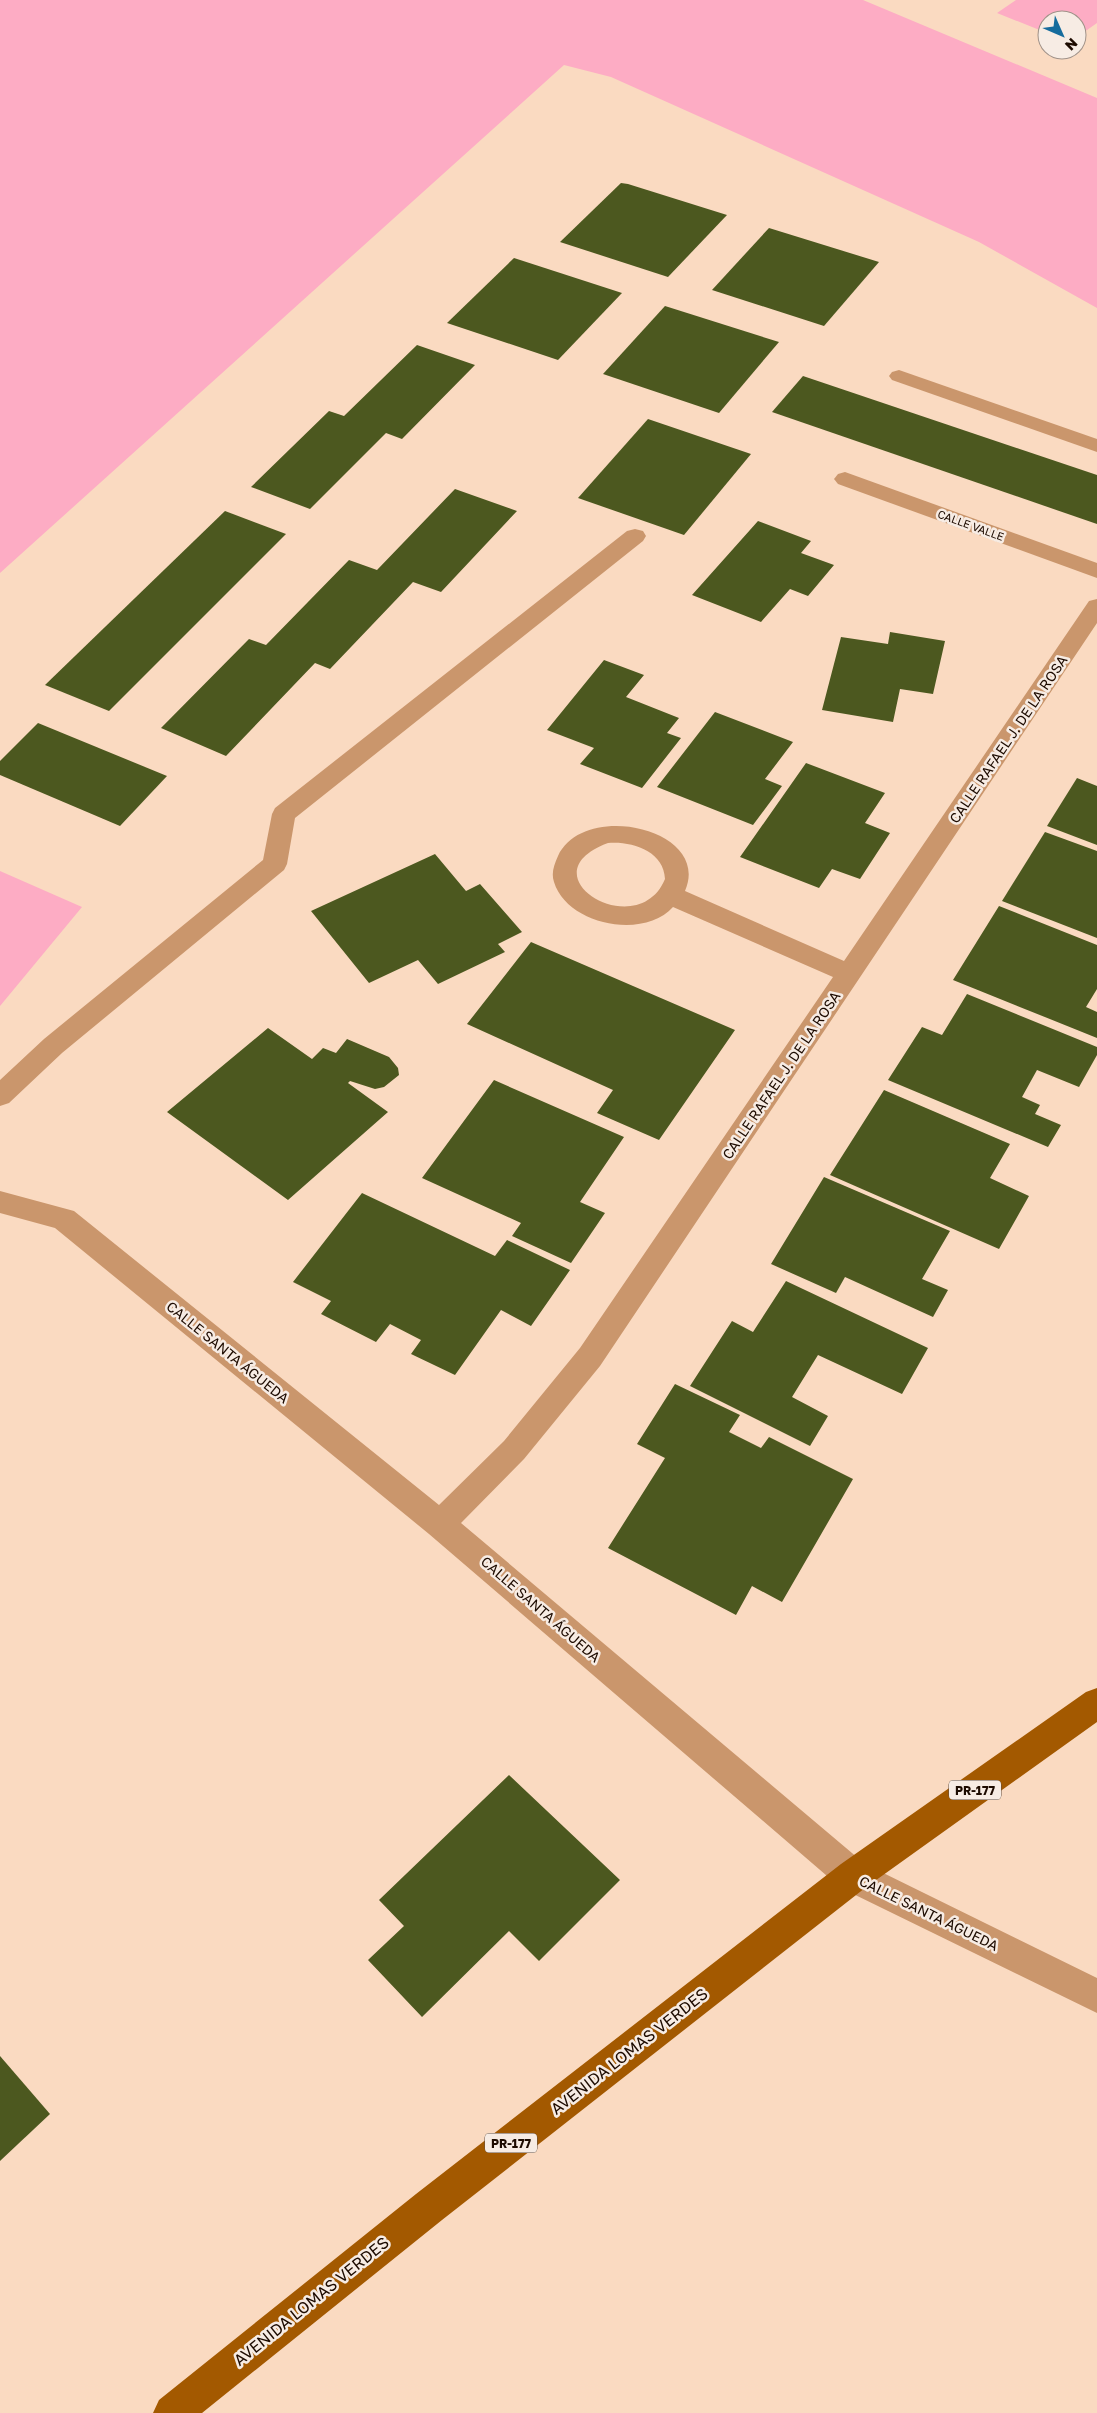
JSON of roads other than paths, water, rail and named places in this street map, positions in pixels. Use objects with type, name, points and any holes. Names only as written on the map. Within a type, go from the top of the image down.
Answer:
[{"type":"main road","name":"AVENIDA LOMAS VERDES","points":[[172,2413],[429,2207],[853,1876],[1097,1703]]},
{"type":"street","points":[[899,376],[1097,446]]},
{"type":"street","name":"CALLE VALLE","points":[[845,479],[1097,571]]},
{"type":"street","points":[[0,1096],[53,1046],[275,864],[284,814],[634,536]]},
{"type":"street","name":"CALLE RAFAEL J. DE LA ROSA","points":[[440,1524],[514,1450],[590,1357],[1097,606]]},
{"type":"street","points":[[670,895],[850,974]]},
{"type":"street","name":"CALLE SANTA ÁGUEDA","points":[[0,1202],[64,1219],[440,1524],[853,1876],[1097,1996]]}]
